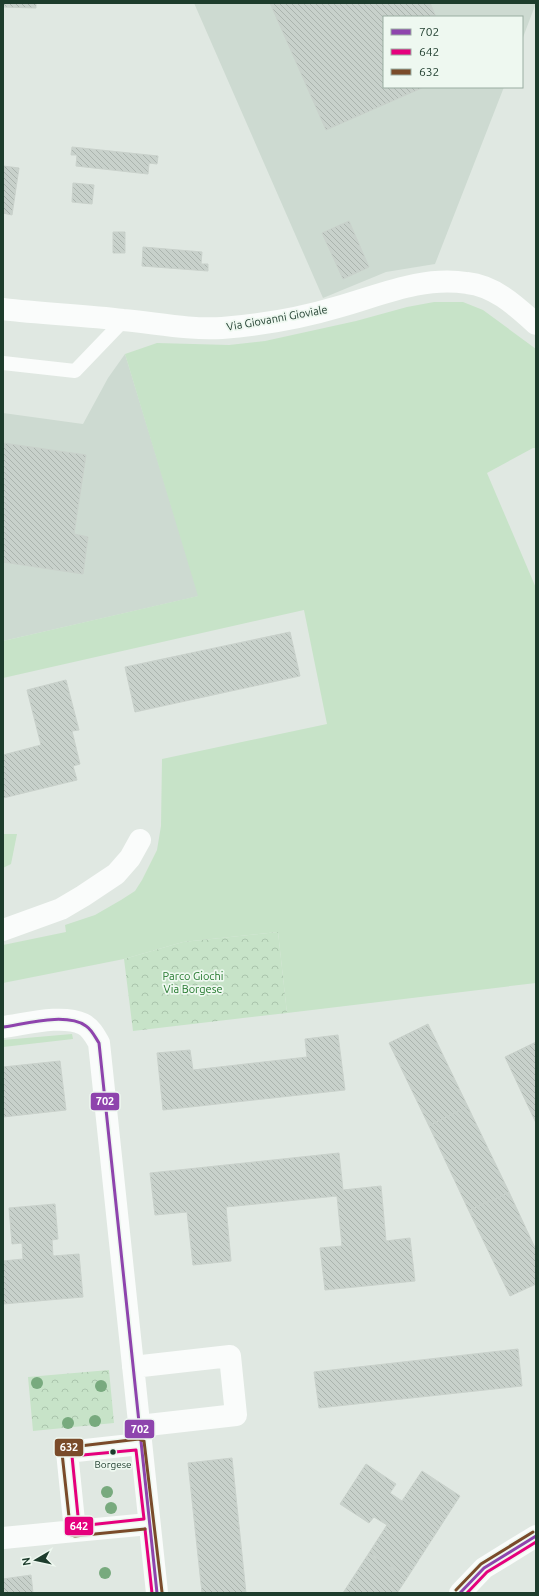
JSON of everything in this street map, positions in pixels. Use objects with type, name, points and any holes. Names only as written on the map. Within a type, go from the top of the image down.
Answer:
[{"type":"street","name":"Via Giovanni Gioviale","points":[[3,309],[124,320],[160,326],[220,328],[251,325],[305,315],[411,285],[437,281],[468,283],[491,290],[511,302],[536,324]]},
{"type":"street","points":[[3,930],[61,909],[83,896],[116,874],[130,858],[140,840]]},
{"type":"street","points":[[3,1027],[55,1020],[68,1020],[84,1024],[90,1029],[99,1043],[139,1435],[157,1593]]},
{"type":"street","points":[[75,1531],[67,1452],[139,1435],[236,1415],[230,1356],[133,1367]]},
{"type":"street","points":[[3,1538],[149,1524]]},
{"type":"street","points":[[460,1593],[484,1568],[536,1536]]},
{"type":"lane","points":[[3,363],[75,371],[124,320]]},
{"type":"shaded area","points":[[194,3],[536,3],[523,37],[523,16],[383,16],[383,88],[504,88],[435,264],[386,272],[323,298]]},
{"type":"shaded area","points":[[125,354],[199,596],[3,641],[3,413],[83,424],[108,378]]},
{"type":"green space","points":[[434,302],[463,302],[483,310],[536,349],[536,448],[533,448],[487,473],[536,588],[536,983],[287,1013],[278,932],[183,942],[124,959],[3,983],[3,945],[66,932],[65,925],[95,915],[135,891],[157,850],[161,826],[162,759],[327,724],[304,610],[3,678],[3,641],[198,596],[125,354],[157,343],[229,345],[265,341]]},
{"type":"green space","points":[[3,834],[17,834],[11,864],[3,868]]},
{"type":"green space","name":"Parco Giochi Via Borgese","points":[[278,932],[287,1013],[133,1031],[124,959],[183,942]]},
{"type":"green space","points":[[72,1034],[73,1039],[3,1047],[3,1040]]},
{"type":"green space","points":[[109,1370],[114,1423],[33,1431],[28,1377]]},
{"type":"building","points":[[3,3],[36,3],[36,8],[3,7]]},
{"type":"building","points":[[270,3],[430,3],[436,16],[383,16],[383,88],[422,88],[326,130]]},
{"type":"building","points":[[72,147],[158,156],[157,164],[149,163],[148,174],[76,166],[77,155],[71,155]]},
{"type":"building","points":[[3,166],[19,168],[12,215],[3,213]]},
{"type":"building","points":[[73,183],[94,185],[92,204],[72,202]]},
{"type":"building","points":[[349,221],[369,267],[343,279],[322,233]]},
{"type":"building","points":[[113,232],[125,232],[125,253],[113,253]]},
{"type":"building","points":[[143,247],[202,252],[201,264],[208,264],[208,271],[142,266]]},
{"type":"building","points":[[3,443],[86,455],[74,534],[88,537],[83,574],[3,562]]},
{"type":"building","points":[[290,632],[300,676],[135,712],[125,667]]},
{"type":"building","points":[[66,680],[79,730],[72,731],[80,764],[73,766],[77,780],[3,798],[3,755],[41,745],[27,690]]},
{"type":"building","points":[[428,1024],[468,1107],[429,1126],[389,1043]]},
{"type":"building","points":[[338,1035],[345,1090],[163,1110],[157,1053],[190,1050],[193,1070],[307,1057],[305,1039]]},
{"type":"building","points":[[536,1042],[536,1123],[505,1057]]},
{"type":"building","points":[[60,1061],[66,1110],[3,1117],[3,1067]]},
{"type":"building","points":[[468,1107],[509,1192],[469,1211],[429,1126]]},
{"type":"building","points":[[339,1153],[343,1190],[381,1186],[386,1241],[410,1238],[415,1281],[325,1290],[320,1248],[342,1246],[337,1196],[226,1207],[231,1261],[193,1265],[187,1212],[155,1215],[150,1173]]},
{"type":"building","points":[[509,1192],[536,1250],[536,1284],[510,1296],[469,1211]]},
{"type":"building","points":[[55,1204],[58,1239],[52,1240],[53,1256],[79,1254],[83,1297],[3,1304],[3,1261],[23,1259],[22,1243],[12,1244],[9,1208]]},
{"type":"building","points":[[518,1349],[522,1386],[319,1408],[314,1372]]},
{"type":"building","points":[[232,1458],[246,1593],[202,1593],[188,1463]]},
{"type":"building","points":[[366,1464],[396,1484],[390,1493],[402,1501],[422,1471],[460,1496],[407,1578],[369,1553],[387,1525],[374,1517],[369,1523],[340,1504]]},
{"type":"building","points":[[369,1553],[407,1578],[397,1593],[343,1593]]},
{"type":"building","points":[[31,1575],[33,1593],[3,1593],[3,1579]]},
{"type":"transit line","name":"702","points":[[3,1027],[45,1020],[68,1020],[78,1022],[86,1026],[99,1043],[157,1593]]},
{"type":"transit line","name":"632","points":[[145,1529],[75,1536],[71,1535],[62,1453],[63,1448],[139,1439],[144,1441],[162,1592]]},
{"type":"transit line","name":"642","points":[[136,1450],[144,1519],[79,1526],[72,1456],[136,1450]]},
{"type":"transit line","name":"642","points":[[145,1529],[152,1593]]},
{"type":"transit line","name":"632","points":[[456,1590],[481,1564],[533,1532]]},
{"type":"transit line","name":"702","points":[[460,1593],[484,1568],[536,1536]]},
{"type":"transit line","name":"642","points":[[467,1593],[487,1572],[536,1542]]},
{"type":"place","name":"Borgese","points":[[113,1452]]}]
